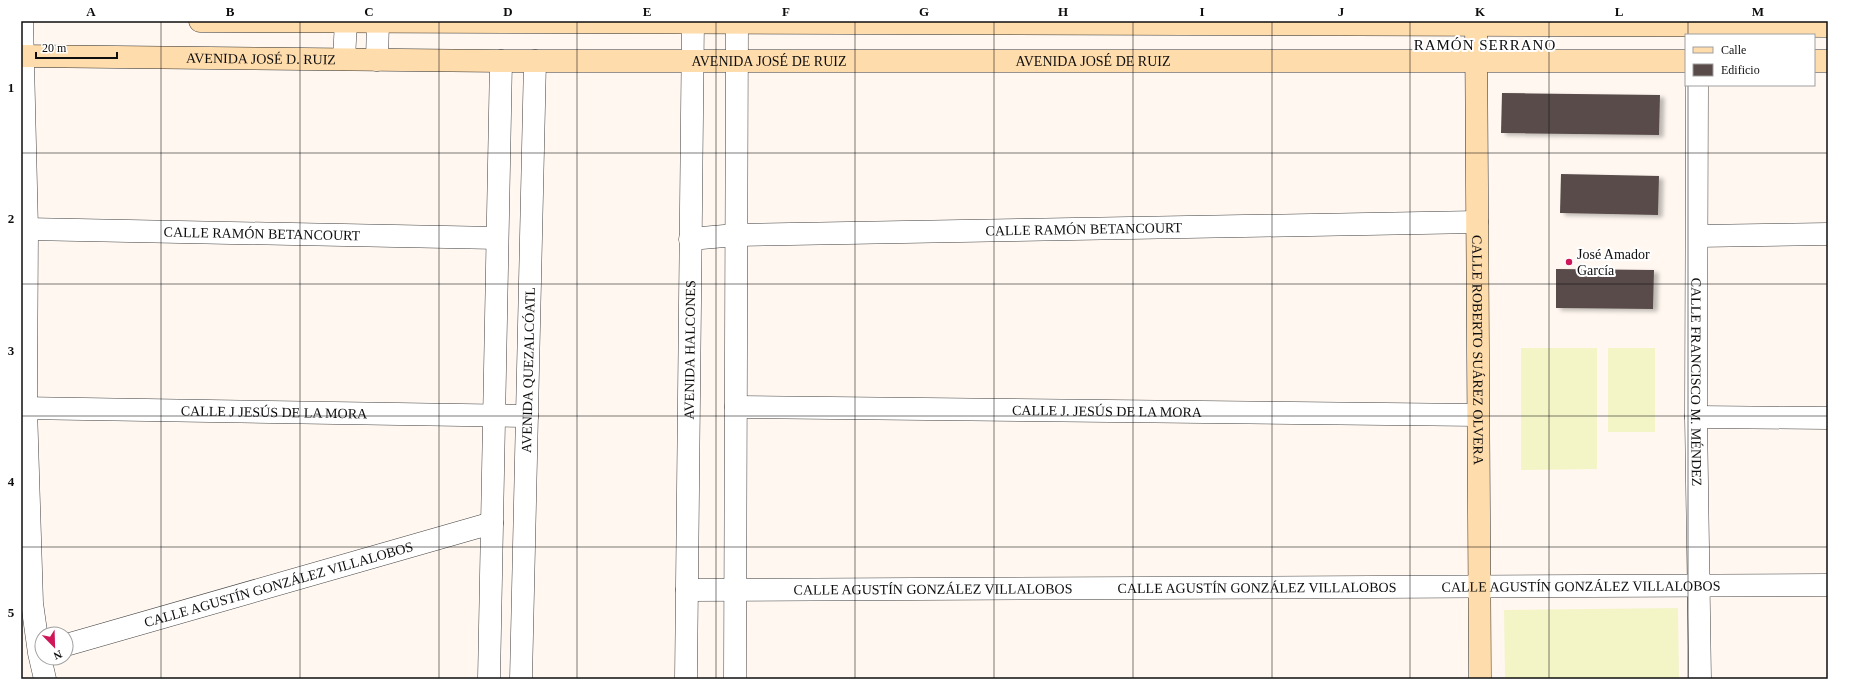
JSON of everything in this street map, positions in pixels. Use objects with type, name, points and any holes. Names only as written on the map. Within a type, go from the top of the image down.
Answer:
[{"type":"street","points":[[22,21],[21,56],[27,229],[24,408],[32,603],[36,626]]},
{"type":"street","points":[[200,21],[1476,23],[1697,27],[1828,26]]},
{"type":"street","points":[[344,59],[346,22]]},
{"type":"street","points":[[377,60],[378,22]]},
{"type":"street","name":"AVENIDA HALCONES","points":[[686,679],[693,22]]},
{"type":"street","points":[[735,679],[737,22]]},
{"type":"street","name":"CALLE ROBERTO SUÁREZ OLVERA","points":[[1476,23],[1480,679]]},
{"type":"street","name":"AVENIDA JOSÉ D. RUIZ","points":[[21,56],[501,61]]},
{"type":"street","name":"AVENIDA QUEZALCÓATL","points":[[521,679],[535,60]]},
{"type":"street","points":[[489,679],[501,61]]},
{"type":"street","name":"AVENIDA JOSÉ DE RUIZ","points":[[501,61],[1685,61]]},
{"type":"street","points":[[1815,61],[1828,61]]},
{"type":"street","name":"CALLE FRANCISCO M. MÉNDEZ","points":[[1697,86],[1696,417],[1700,586],[1700,679]]},
{"type":"street","name":"CALLE RAMÓN BETANCOURT","points":[[690,239],[736,235],[1477,222]]},
{"type":"street","name":"CALLE RAMÓN BETANCOURT","points":[[27,229],[497,238]]},
{"type":"street","points":[[1697,236],[1828,234]]},
{"type":"street","name":"CALLE J. JESÚS DE LA MORA","points":[[736,407],[1478,415]]},
{"type":"street","name":"CALLE J JESÚS DE LA MORA","points":[[24,408],[527,416]]},
{"type":"street","points":[[1696,417],[1828,418]]},
{"type":"street","name":"CALLE AGUSTÍN GONZÁLEZ VILLALOBOS","points":[[74,643],[492,524]]},
{"type":"street","name":"CALLE AGUSTÍN GONZÁLEZ VILLALOBOS","points":[[687,590],[1828,585]]},
{"type":"street","points":[[43,666],[45,679]]},
{"type":"green space","points":[[1521,348],[1597,348],[1597,469],[1521,470]]},
{"type":"green space","points":[[1608,348],[1655,348],[1655,432],[1608,432]]},
{"type":"green space","points":[[1678,608],[1679,679],[1505,679],[1504,610]]},
{"type":"building","points":[[1502,93],[1660,95],[1659,135],[1501,133]]},
{"type":"building","points":[[1561,174],[1659,176],[1658,215],[1560,213]]},
{"type":"building","points":[[1556,269],[1654,270],[1653,309],[1556,308]]},
{"type":"place","name":"José Amador García","points":[[1569,262]]},
{"type":"district","name":"RAMÓN SERRANO","points":[[1485,45]]}]
